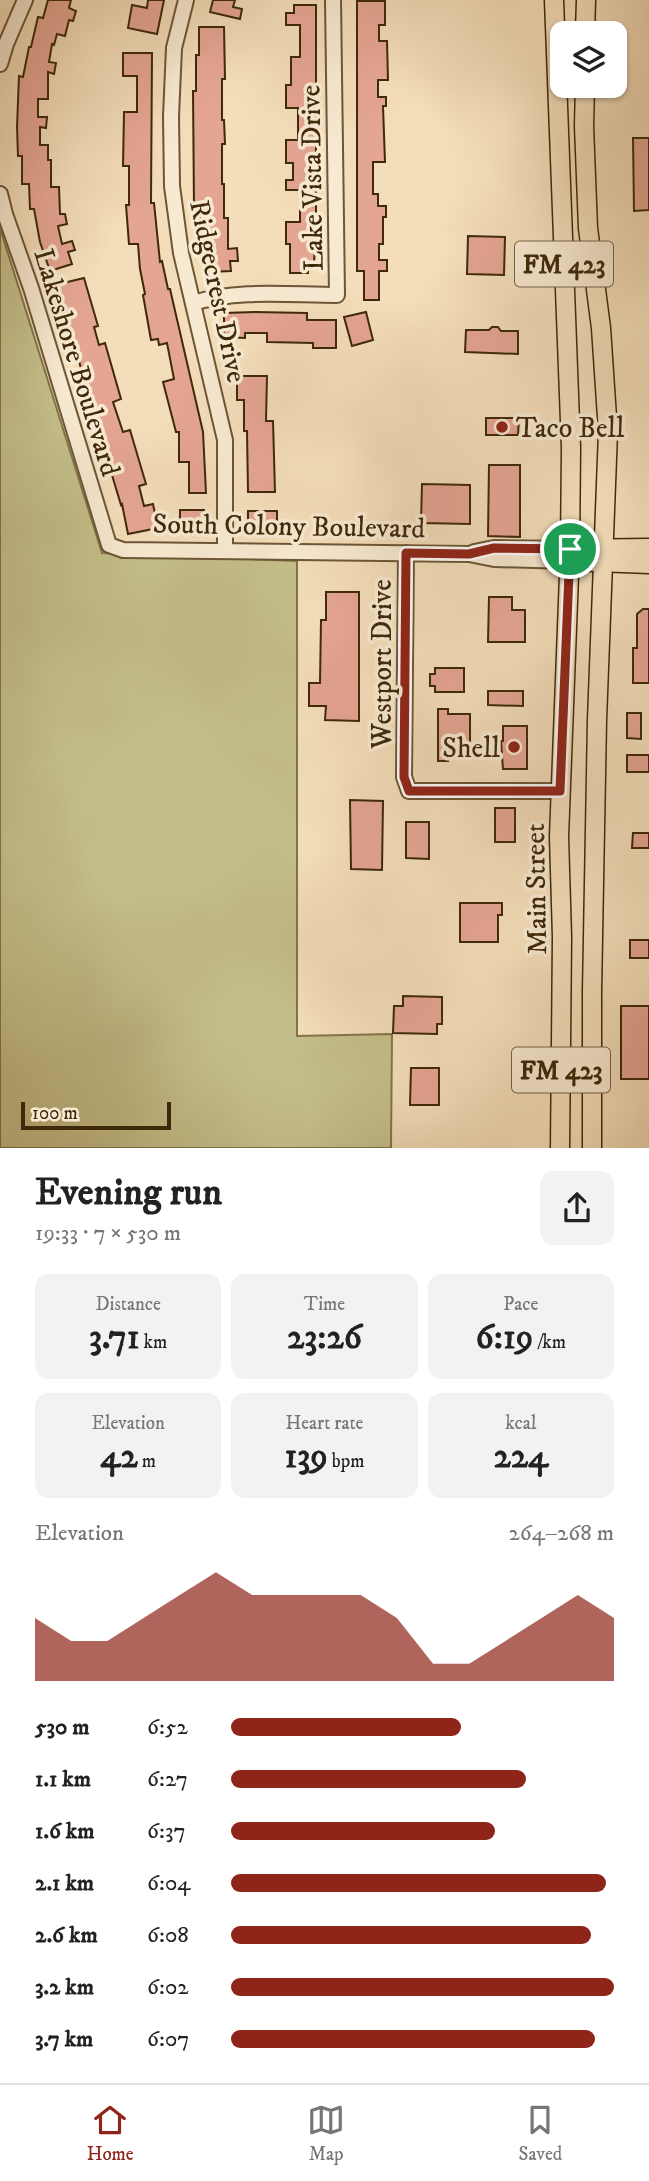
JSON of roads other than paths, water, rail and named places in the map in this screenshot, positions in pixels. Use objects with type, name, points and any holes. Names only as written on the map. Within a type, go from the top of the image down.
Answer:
[{"type":"main road","name":"Main Street","points":[[554,0],[571,448],[570,555],[560,791],[560,1148]]},
{"type":"main road","points":[[585,21],[586,0]]},
{"type":"main road","name":"Main Street","points":[[585,98],[587,228],[601,328],[608,432],[602,555],[592,992],[592,1148]]},
{"type":"main road","points":[[562,232],[587,228]]},
{"type":"main road","name":"South Colony Boulevard","points":[[570,555],[602,555],[649,548]]},
{"type":"main road","name":"South Colony Boulevard","points":[[602,555],[649,564]]},
{"type":"main road","points":[[562,992],[592,992]]},
{"type":"street","points":[[0,64],[25,0]]},
{"type":"street","name":"Ridgecrest Drive","points":[[186,0],[174,48],[172,186],[181,253],[225,440],[225,550]]},
{"type":"street","name":"Lake Vista Drive","points":[[193,303],[233,295],[337,295],[333,0]]},
{"type":"street","name":"Lakeshore Boulevard","points":[[0,194],[109,545]]},
{"type":"street","name":"South Colony Boulevard","points":[[109,545],[123,550],[469,554],[494,548],[570,555]]},
{"type":"street","name":"Westport Drive","points":[[406,553],[404,777],[409,791],[560,791]]},
{"type":"place","name":"Taco Bell","points":[[502,427]]},
{"type":"place","name":"Shell","points":[[514,747]]}]
